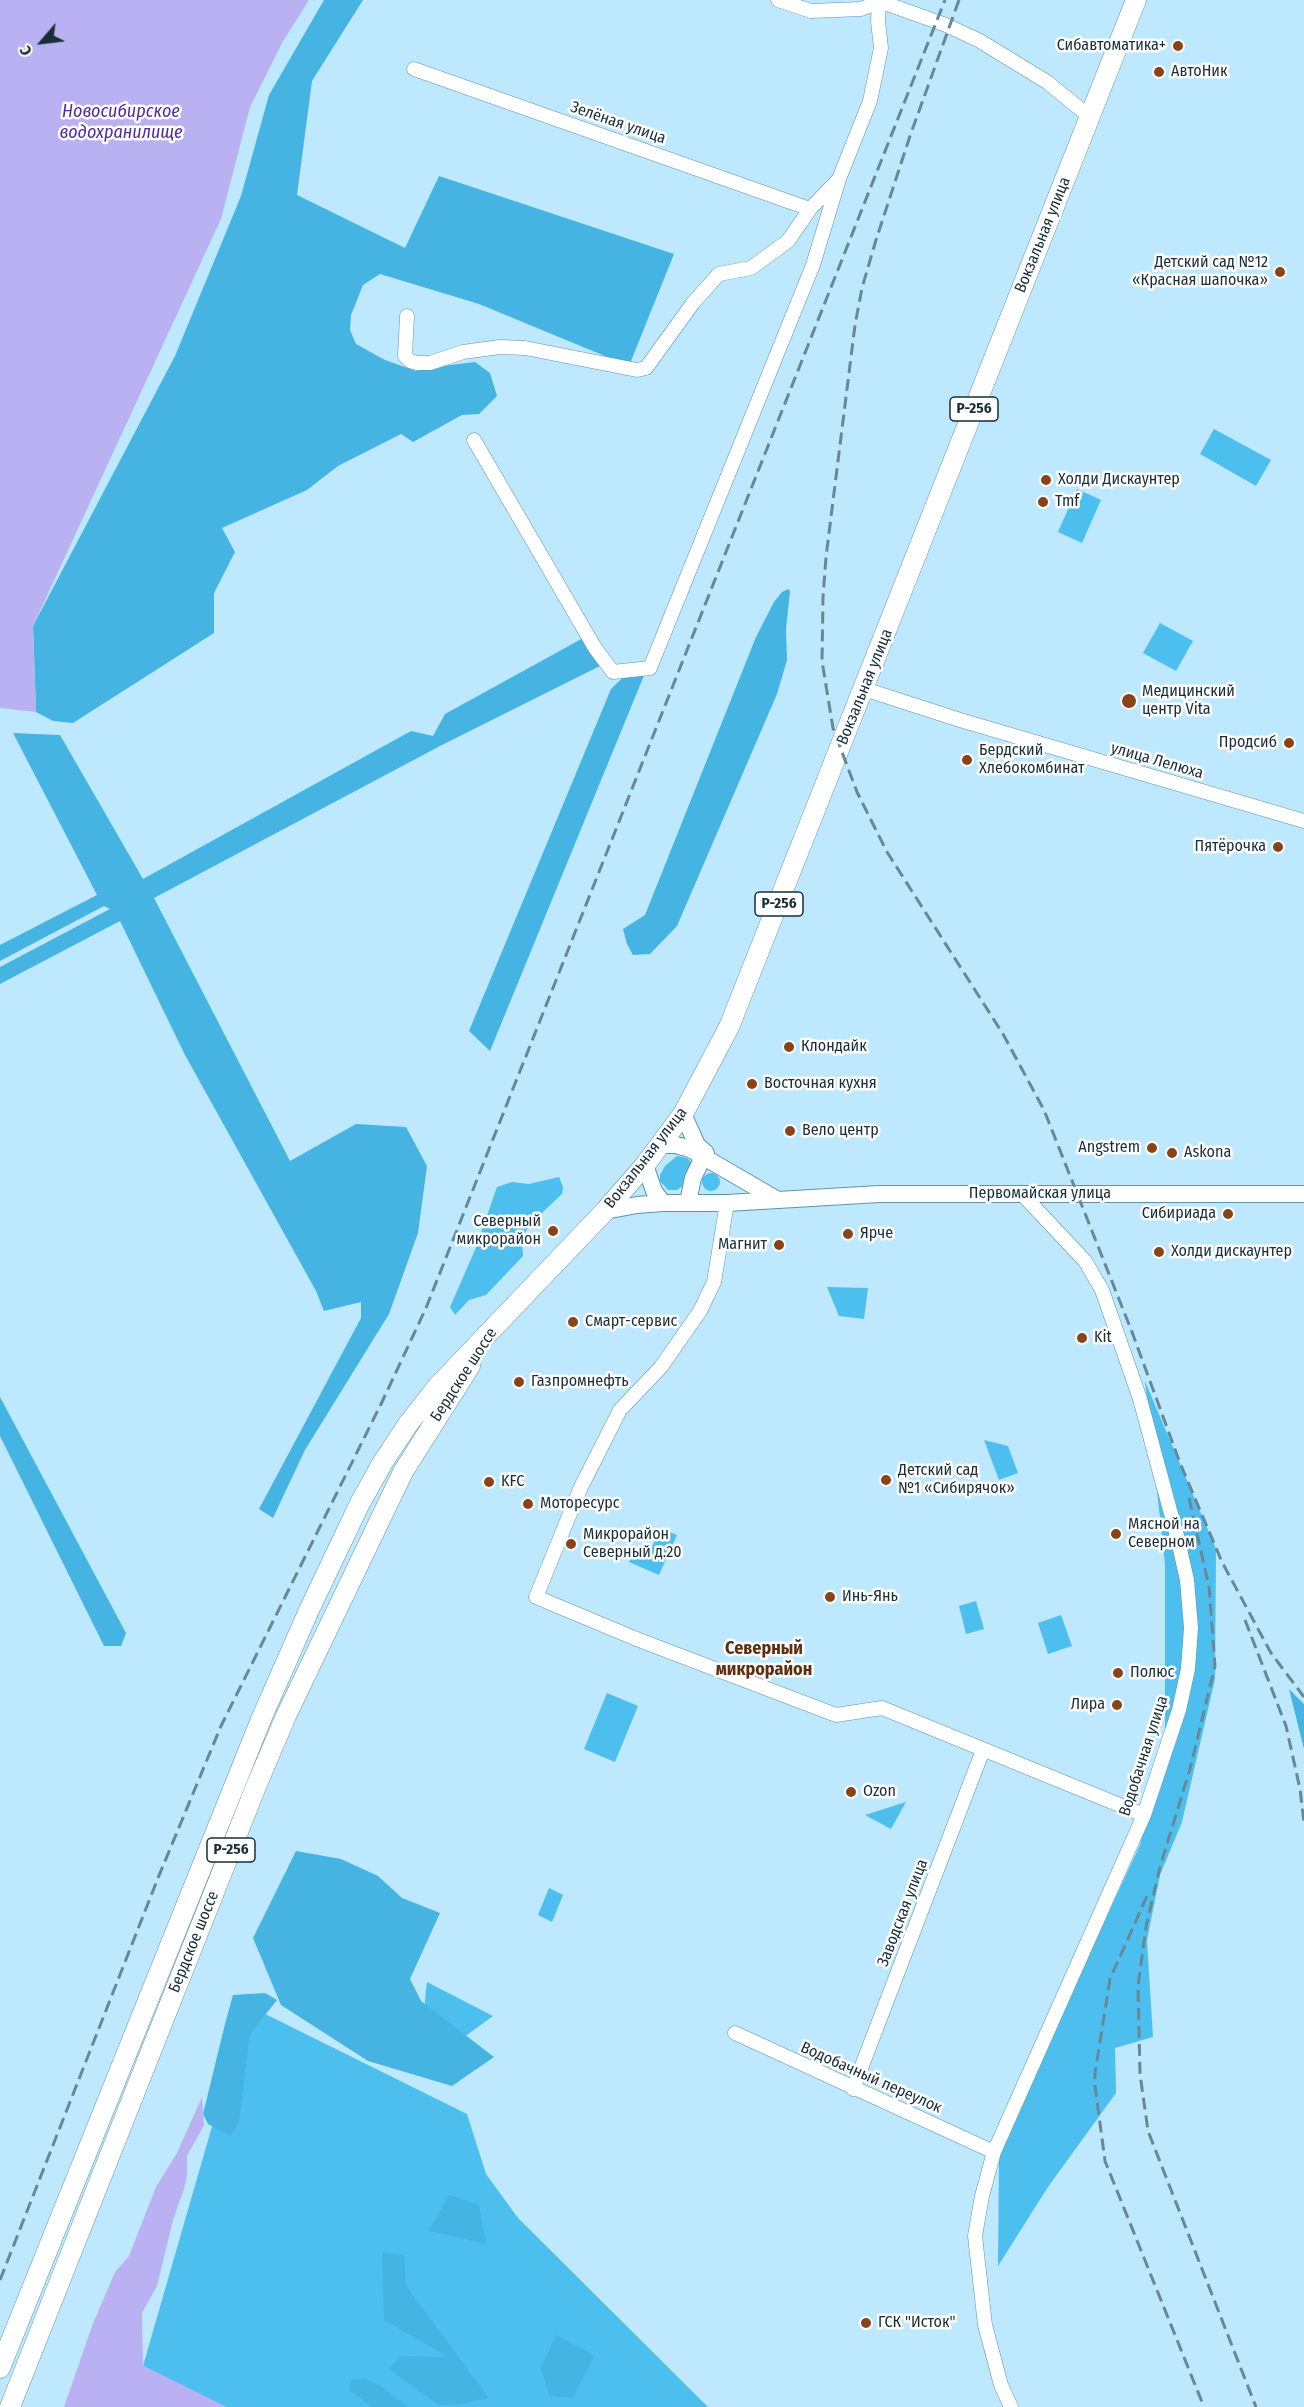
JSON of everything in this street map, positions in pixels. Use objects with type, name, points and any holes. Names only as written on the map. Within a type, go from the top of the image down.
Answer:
[{"type":"highway","name":"Вокзальная улица","points":[[501,1318],[605,1211],[645,1165],[683,1114],[729,1027],[1136,0]]},
{"type":"highway","name":"Бердское шоссе","points":[[0,2368],[258,1726],[360,1503],[402,1433],[438,1386],[501,1318]]},
{"type":"highway","name":"Бердское шоссе","points":[[10,2407],[286,1716],[403,1472],[501,1318]]},
{"type":"main road","points":[[683,1114],[697,1145],[728,1170]]},
{"type":"main road","points":[[660,1145],[676,1145],[704,1155],[776,1199]]},
{"type":"main road","points":[[688,1202],[693,1178],[704,1155]]},
{"type":"main road","points":[[645,1165],[654,1191],[663,1203]]},
{"type":"main road","name":"Первомайская улица","points":[[605,1211],[663,1203],[727,1203],[879,1194],[1304,1194]]},
{"type":"street","points":[[778,0],[811,11],[861,9],[878,1],[945,25],[980,41],[1047,82],[1090,117]]},
{"type":"street","points":[[474,440],[595,648],[613,672],[650,668],[813,265],[839,179],[870,101],[881,48],[878,1]]},
{"type":"street","name":"Зелёная улица","points":[[414,69],[810,209]]},
{"type":"street","points":[[407,316],[405,356],[417,363],[430,363],[463,352],[500,347],[525,348],[637,370],[646,369],[693,303],[719,274],[751,268],[788,241],[810,209],[839,179]]},
{"type":"street","name":"улица Лелюха","points":[[864,689],[960,720],[1304,821]]},
{"type":"street","name":"Водобачная улица","points":[[1011,2407],[1001,2385],[985,2325],[975,2236],[982,2196],[994,2152],[1144,1815],[1179,1710],[1188,1669],[1191,1628],[1187,1580],[1140,1399],[1102,1290],[1085,1261],[1022,1194]]},
{"type":"street","points":[[727,1203],[714,1282],[700,1311],[661,1367],[620,1410],[580,1489],[536,1597],[639,1640],[836,1715],[882,1708],[1144,1815]]},
{"type":"street","name":"Заводская улица","points":[[853,2089],[983,1749]]},
{"type":"street","name":"Водобачный переулок","points":[[735,2033],[994,2152]]},
{"type":"shaded area","points":[[324,0],[363,0],[312,81],[297,195],[405,248],[439,176],[674,254],[629,366],[479,304],[380,274],[363,285],[351,315],[350,330],[356,344],[385,360],[416,371],[475,362],[490,373],[497,396],[479,414],[462,415],[413,442],[401,434],[338,466],[307,490],[222,528],[235,552],[214,593],[214,633],[73,723],[53,721],[36,712],[33,626],[175,356],[241,196],[269,95]]},
{"type":"shaded area","points":[[1214,429],[1271,460],[1256,486],[1200,454]]},
{"type":"shaded area","points":[[1077,489],[1101,500],[1082,543],[1058,532]]},
{"type":"shaded area","points":[[788,589],[790,591],[786,629],[787,660],[777,694],[677,926],[650,954],[633,955],[623,929],[645,915],[756,637],[774,602],[782,592]]},
{"type":"shaded area","points":[[1160,623],[1193,641],[1176,671],[1143,653]]},
{"type":"shaded area","points":[[585,637],[600,666],[440,746],[154,898],[290,1161],[356,1124],[406,1127],[427,1166],[418,1233],[389,1314],[305,1450],[273,1518],[259,1509],[361,1318],[361,1302],[324,1311],[316,1291],[185,1055],[120,921],[0,984],[0,967],[110,909],[104,906],[0,961],[0,945],[97,895],[13,733],[60,735],[143,879],[411,731],[433,736],[445,714]]},
{"type":"shaded area","points":[[633,668],[645,673],[490,1051],[469,1031],[611,689]]},
{"type":"shaded area","points":[[677,1156],[687,1158],[692,1163],[684,1185],[677,1190],[668,1190],[660,1181],[660,1175],[665,1166]]},
{"type":"shaded area","points":[[711,1173],[717,1176],[720,1182],[717,1188],[711,1191],[705,1188],[702,1182],[705,1176]]},
{"type":"shaded area","points":[[559,1177],[563,1187],[562,1194],[529,1225],[522,1240],[523,1256],[486,1295],[469,1300],[455,1315],[450,1307],[475,1250],[497,1187],[512,1182],[529,1184]]},
{"type":"shaded area","points":[[827,1287],[868,1288],[864,1319],[839,1316]]},
{"type":"shaded area","points":[[1145,1381],[1216,1549],[1215,1679],[1182,1822],[1160,1875],[1147,1940],[1153,2037],[1115,2048],[1116,2093],[1048,2187],[998,2266],[999,2157],[1066,2004],[1140,1845],[1165,1734],[1165,1564]]},
{"type":"shaded area","points":[[0,1397],[126,1633],[121,1646],[104,1646],[0,1436]]},
{"type":"shaded area","points":[[984,1440],[1008,1446],[1018,1473],[999,1480]]},
{"type":"shaded area","points":[[660,1528],[677,1535],[659,1575],[629,1562],[634,1549],[649,1555]]},
{"type":"shaded area","points":[[976,1601],[984,1629],[966,1634],[959,1606]]},
{"type":"shaded area","points":[[1061,1615],[1072,1646],[1048,1654],[1038,1623]]},
{"type":"shaded area","points":[[1289,1689],[1304,1704],[1304,1749]]},
{"type":"shaded area","points":[[607,1693],[638,1706],[615,1762],[584,1749]]},
{"type":"shaded area","points":[[906,1802],[891,1829],[865,1815]]},
{"type":"shaded area","points":[[296,1851],[341,1859],[378,1876],[402,1898],[440,1913],[410,1979],[421,2001],[494,2057],[452,2086],[368,2061],[281,2005],[253,1938]]},
{"type":"shaded area","points":[[549,1888],[563,1895],[552,1922],[538,1915]]},
{"type":"shaded area","points":[[427,1982],[493,2016],[456,2043],[423,2020]]},
{"type":"shaded area","points":[[265,1993],[277,2000],[250,2034],[239,2123],[230,2136],[208,2124],[203,2114],[225,2024],[233,1995]]},
{"type":"shaded area","points":[[247,2005],[467,2114],[486,2174],[518,2218],[708,2407],[226,2407],[143,2366]]},
{"type":"shaded area","points":[[449,2195],[479,2205],[486,2244],[429,2231]]},
{"type":"shaded area","points":[[382,2252],[404,2255],[406,2286],[489,2398],[460,2404],[438,2405],[389,2369],[401,2356],[448,2357],[384,2320]]},
{"type":"shaded area","points":[[556,2335],[589,2352],[594,2357],[573,2398],[549,2396],[541,2368]]},
{"type":"shaded area","points":[[352,2379],[365,2379],[379,2385],[408,2407],[372,2407],[349,2390]]},
{"type":"water","name":"Новосибирское водохранилище","points":[[0,0],[309,0],[282,43],[250,107],[221,219],[33,626],[36,712],[0,708]]},
{"type":"water","points":[[202,2097],[204,2125],[187,2156],[184,2189],[173,2220],[157,2286],[142,2313],[143,2366],[226,2407],[64,2407],[92,2326],[115,2272],[129,2256],[156,2187],[177,2153]]},
{"type":"railway","points":[[0,2280],[158,1878],[221,1726],[382,1402],[426,1308],[945,0]]},
{"type":"railway","points":[[959,0],[910,136],[876,240],[862,288],[855,325],[823,597],[822,661],[833,728],[857,792],[887,852],[1003,1034],[1044,1110],[1132,1332],[1180,1463],[1222,1562],[1271,1653],[1304,1697]]},
{"type":"railway","points":[[1189,1498],[1209,1587],[1215,1666],[1190,1769],[1160,1867],[1146,1927],[1138,1986],[1140,2074],[1148,2131],[1256,2407]]},
{"type":"railway","points":[[1245,1620],[1286,1726],[1300,1789],[1304,1823]]},
{"type":"railway","points":[[1147,1896],[1110,1979],[1095,2073],[1095,2086],[1105,2161],[1204,2407]]},
{"type":"place","name":"Сибавтоматика+","points":[[1178,46]]},
{"type":"place","name":"АвтоНик","points":[[1159,72]]},
{"type":"place","name":"Детский сад №12 «Красная шапочка»","points":[[1280,272]]},
{"type":"place","name":"Холди Дискаунтер","points":[[1046,480]]},
{"type":"place","name":"Tmf","points":[[1043,502]]},
{"type":"place","name":"Медицинский центр Vita","points":[[1129,701]]},
{"type":"place","name":"Продсиб","points":[[1289,743]]},
{"type":"place","name":"Бердский Хлебокомбинат","points":[[967,760]]},
{"type":"place","name":"Пятёрочка","points":[[1278,847]]},
{"type":"place","name":"Клондайк","points":[[789,1047]]},
{"type":"place","name":"Восточная кухня","points":[[752,1084]]},
{"type":"place","name":"Вело центр","points":[[790,1131]]},
{"type":"place","name":"Angstrem","points":[[1152,1148]]},
{"type":"place","name":"Askona","points":[[1172,1153]]},
{"type":"place","name":"Сибириада","points":[[1228,1214]]},
{"type":"place","name":"Северный микрорайон","points":[[553,1231]]},
{"type":"place","name":"Ярче","points":[[848,1234]]},
{"type":"place","name":"Магнит","points":[[779,1245]]},
{"type":"place","name":"Холди дискаунтер","points":[[1159,1252]]},
{"type":"place","name":"Смарт-сервис","points":[[573,1322]]},
{"type":"place","name":"Kit","points":[[1082,1338]]},
{"type":"place","name":"Газпромнефть","points":[[519,1382]]},
{"type":"place","name":"Детский сад №1 «Сибирячок»","points":[[886,1480]]},
{"type":"place","name":"KFC","points":[[489,1482]]},
{"type":"place","name":"Моторесурс","points":[[528,1504]]},
{"type":"place","name":"Мясной на Северном","points":[[1116,1534]]},
{"type":"place","name":"Микрорайон Северный д.20","points":[[571,1544]]},
{"type":"place","name":"Инь-Янь","points":[[830,1597]]},
{"type":"place","name":"Полюс","points":[[1118,1673]]},
{"type":"place","name":"Лира","points":[[1117,1705]]},
{"type":"place","name":"Ozon","points":[[851,1792]]},
{"type":"place","name":"ГСК \"Исток\"","points":[[866,2323]]},
{"type":"district","name":"Северный микрорайон","points":[[764,1659]]}]
